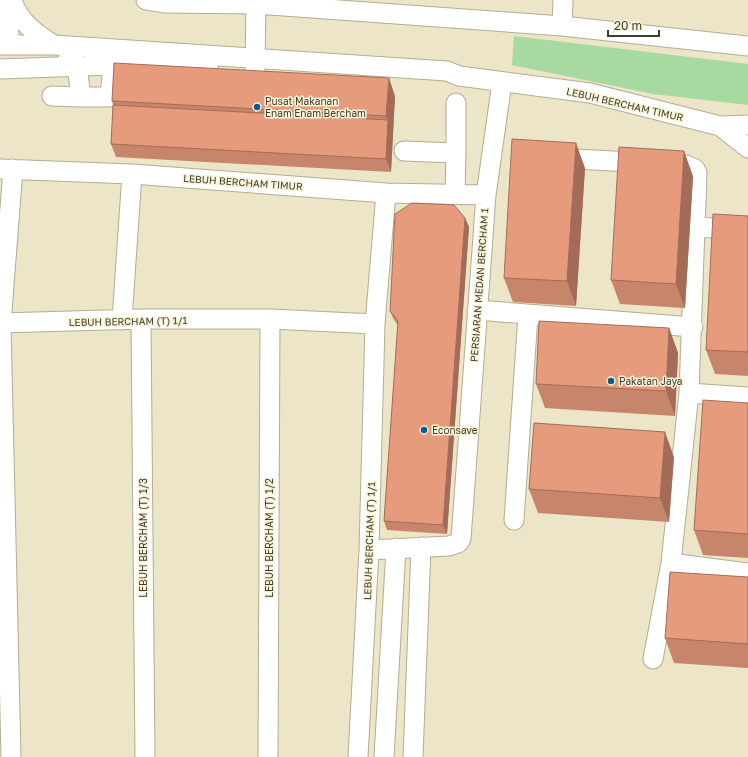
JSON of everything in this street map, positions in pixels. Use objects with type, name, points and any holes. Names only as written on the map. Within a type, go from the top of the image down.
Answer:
[{"type":"street","points":[[2,53],[6,0]]},
{"type":"street","points":[[12,0],[15,10],[25,25],[54,45]]},
{"type":"street","points":[[146,0],[153,2],[256,2],[562,26],[748,46]]},
{"type":"street","points":[[562,26],[563,0]]},
{"type":"street","points":[[255,63],[256,2]]},
{"type":"street","name":"LEBUH BERCHAM TIMUR","points":[[2,53],[54,45],[449,80],[458,76],[590,93],[738,131]]},
{"type":"street","name":"LEBUH BERCHAM TIMUR","points":[[2,53],[13,57],[71,61],[77,66],[255,63]]},
{"type":"street","points":[[52,96],[110,97],[113,65]]},
{"type":"street","points":[[77,66],[81,97]]},
{"type":"street","name":"PERSIARAN MEDAN BERCHAM 1","points":[[369,550],[454,545],[461,539],[486,195],[502,82]]},
{"type":"street","points":[[455,194],[456,103]]},
{"type":"street","points":[[738,131],[748,148]]},
{"type":"street","points":[[404,151],[456,153]]},
{"type":"street","points":[[537,157],[691,166],[695,169],[698,178],[693,327],[689,393],[671,563],[653,659]]},
{"type":"street","points":[[6,169],[1,324],[11,757]]},
{"type":"street","name":"LEBUH BERCHAM TIMUR","points":[[6,169],[132,174],[386,193],[486,195]]},
{"type":"street","points":[[122,320],[132,174]]},
{"type":"street","name":"LEBUH BERCHAM (T) 1/1","points":[[358,757],[369,550],[375,324],[386,193]]},
{"type":"street","points":[[696,227],[748,230]]},
{"type":"street","points":[[477,310],[693,327]]},
{"type":"street","points":[[514,520],[528,315]]},
{"type":"street","name":"LEBUH BERCHAM (T) 1/1","points":[[1,324],[122,320],[270,319],[375,324]]},
{"type":"street","name":"LEBUH BERCHAM (T) 1/2","points":[[268,757],[270,319]]},
{"type":"street","name":"LEBUH BERCHAM (T) 1/3","points":[[141,320],[145,757]]},
{"type":"street","points":[[689,393],[748,397]]},
{"type":"street","points":[[413,757],[421,547]]},
{"type":"street","points":[[384,757],[396,548]]},
{"type":"street","points":[[671,563],[748,573]]},
{"type":"green space","points":[[514,36],[748,64],[748,105],[653,94],[512,65]]},
{"type":"building","points":[[114,63],[389,78],[386,116],[112,101]]},
{"type":"building","points":[[113,105],[388,120],[386,159],[111,144]]},
{"type":"building","points":[[512,139],[576,143],[567,281],[504,278]]},
{"type":"building","points":[[619,147],[684,151],[676,284],[611,280]]},
{"type":"building","name":"Econsave","points":[[412,203],[454,205],[465,218],[443,525],[384,521],[398,321],[390,311],[395,214]]},
{"type":"building","points":[[713,214],[748,216],[748,352],[706,350]]},
{"type":"building","points":[[539,321],[669,328],[666,391],[536,384]]},
{"type":"building","points":[[703,400],[748,403],[748,534],[694,530]]},
{"type":"building","points":[[534,423],[665,432],[660,498],[529,489]]},
{"type":"building","points":[[670,572],[748,577],[748,644],[665,638]]},
{"type":"place","name":"Pusat Makanan Enam Enam Bercham","points":[[257,107]]},
{"type":"place","name":"Pakatan Jaya","points":[[611,381]]},
{"type":"place","name":"Econsave","points":[[424,430]]}]
